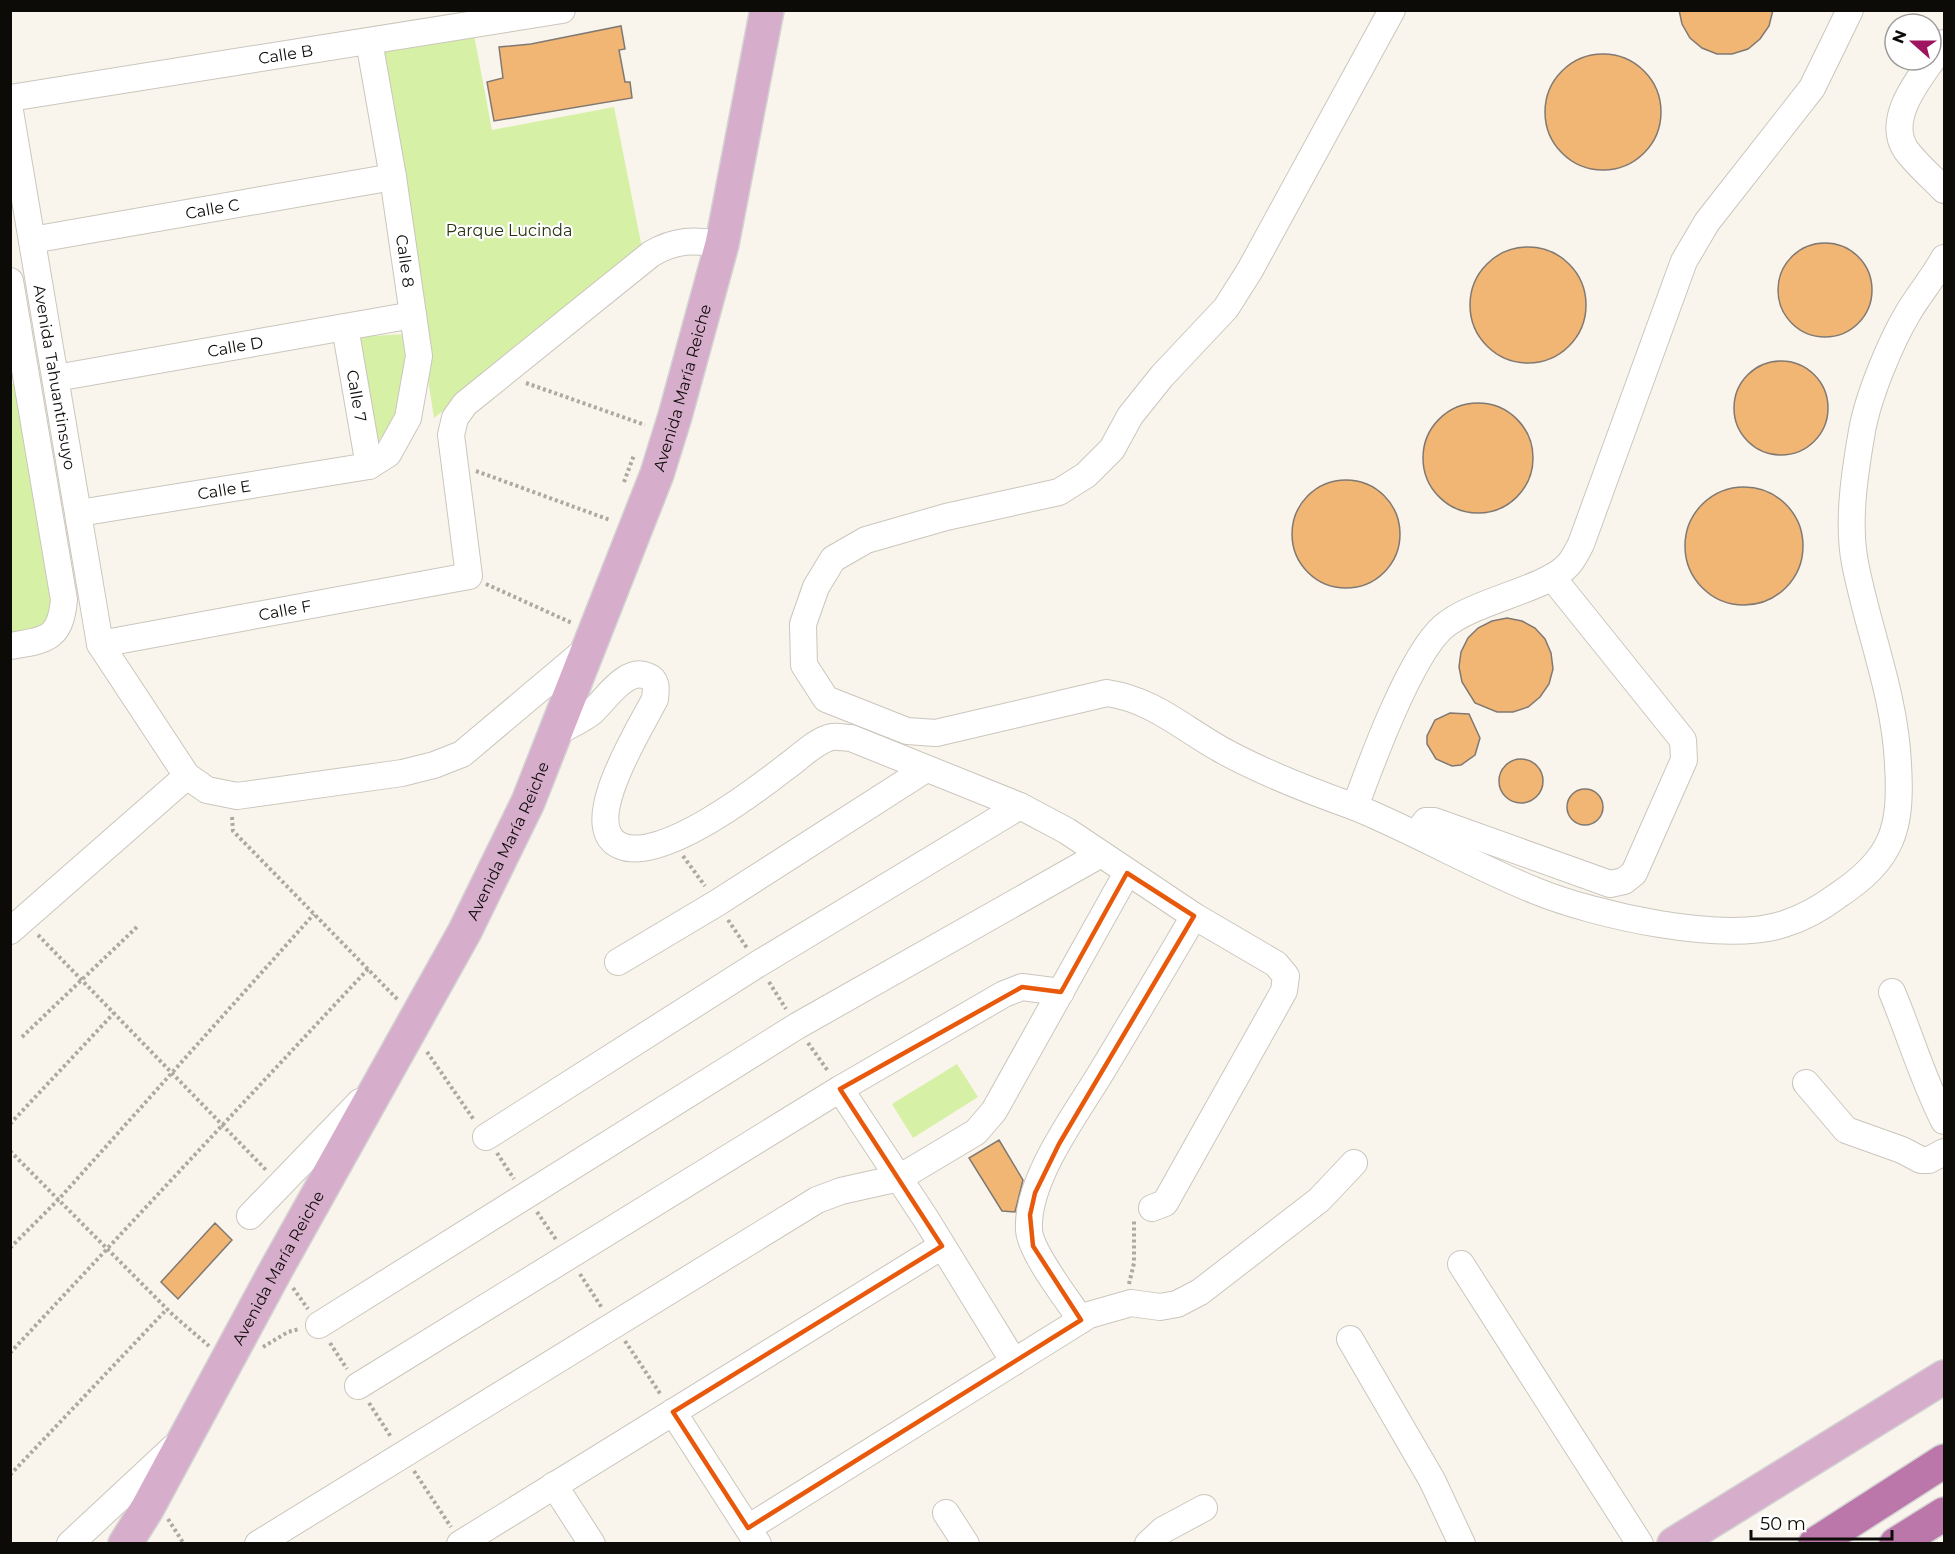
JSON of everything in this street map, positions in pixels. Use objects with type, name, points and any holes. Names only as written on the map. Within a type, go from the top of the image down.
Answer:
[{"type":"highway","points":[[1815,1544],[1944,1461]]},
{"type":"highway","points":[[1896,1544],[1944,1514]]},
{"type":"main road","name":"Avenida María Reiche","points":[[125,1544],[427,1000],[500,863],[556,733],[581,641],[657,474],[698,342],[722,244],[767,10]]},
{"type":"main road","name":"Avenida María Reiche","points":[[754,80],[782,10]]},
{"type":"main road","points":[[1674,1544],[1944,1377]]},
{"type":"street","name":"Calle B","points":[[10,98],[369,41],[522,14],[562,10]]},
{"type":"street","points":[[1392,10],[1250,270],[1226,308],[1162,376],[1130,416],[1112,449],[1086,475],[1059,492],[946,516],[866,540],[833,559],[816,587],[803,624],[804,665],[826,699],[907,731],[936,733],[1107,693],[1126,696],[1148,704],[1221,750],[1312,792],[1355,807],[1416,834],[1537,892],[1600,911],[1687,927],[1740,931],[1782,925],[1820,909],[1860,882],[1883,856],[1898,817],[1899,762],[1884,677],[1854,560],[1853,508],[1862,428],[1884,363],[1907,314],[1944,258]]},
{"type":"street","points":[[1355,807],[1379,745],[1418,660],[1443,627],[1489,602],[1552,576],[1569,564],[1581,544],[1684,261],[1707,222],[1812,88],[1850,10]]},
{"type":"street","name":"Calle 8","points":[[369,41],[393,177],[419,356],[408,418],[388,454],[369,466]]},
{"type":"street","points":[[1944,44],[1906,100],[1900,123],[1900,138],[1906,150],[1944,190]]},
{"type":"street","name":"Avenida Tahuantinsuyo","points":[[10,111],[100,644]]},
{"type":"street","name":"Calle C","points":[[32,240],[393,177]]},
{"type":"street","points":[[470,576],[451,435],[455,418],[465,404],[651,254],[668,244],[696,240],[722,244]]},
{"type":"street","name":"Avenida Tahuantinsuyo","points":[[10,280],[18,370],[64,600],[62,620],[57,630],[44,641],[10,646]]},
{"type":"street","name":"Calle D","points":[[56,378],[413,315]]},
{"type":"street","name":"Calle 7","points":[[345,327],[369,466]]},
{"type":"street","name":"Calle E","points":[[79,513],[369,466]]},
{"type":"street","name":"Calle F","points":[[100,644],[470,576]]},
{"type":"street","points":[[1416,834],[1426,821],[1434,820],[1610,884],[1624,881],[1634,873],[1684,760],[1683,740],[1680,733],[1552,576]]},
{"type":"street","points":[[100,644],[187,776],[207,790],[237,796],[402,773],[434,765],[462,754],[581,641]]},
{"type":"street","points":[[556,733],[590,713],[629,676],[640,673],[651,677],[656,686],[655,699],[609,794],[603,818],[608,836],[620,846],[636,850],[672,840],[731,807],[818,744],[832,737],[851,738],[1020,806],[1067,831],[1194,916],[1276,964],[1286,976],[1284,991],[1165,1203],[1143,1209]]},
{"type":"street","points":[[618,962],[717,903],[926,769]]},
{"type":"street","points":[[17,925],[187,776]]},
{"type":"street","points":[[486,1137],[758,964],[1020,806]]},
{"type":"street","points":[[319,1325],[797,1026],[1101,854]]},
{"type":"street","points":[[258,1544],[817,1200],[841,1191],[899,1178],[976,1132],[994,1111],[1127,873]]},
{"type":"street","points":[[1081,1320],[1033,1246],[1029,1232],[1035,1193],[1059,1144],[1194,916]]},
{"type":"street","points":[[358,1386],[840,1089],[1004,994],[1022,987],[1061,992]]},
{"type":"street","points":[[1892,992],[1919,1056],[1929,1092],[1944,1121]]},
{"type":"street","points":[[250,1216],[383,1079]]},
{"type":"street","points":[[1806,1083],[1846,1130],[1902,1150],[1921,1160],[1929,1161],[1944,1152]]},
{"type":"street","points":[[840,1089],[899,1178],[1014,1362]]},
{"type":"street","points":[[673,1412],[753,1536],[1081,1320],[1131,1303],[1160,1307],[1177,1304],[1200,1292],[1319,1200],[1354,1163]]},
{"type":"street","points":[[460,1544],[942,1246]]},
{"type":"street","points":[[1461,1264],[1640,1544]]},
{"type":"street","points":[[1350,1339],[1432,1480],[1462,1544]]},
{"type":"street","points":[[70,1544],[188,1434]]},
{"type":"street","points":[[554,1485],[592,1544]]},
{"type":"street","points":[[1148,1544],[1163,1530],[1204,1508]]},
{"type":"street","points":[[946,1512],[966,1544]]},
{"type":"path","points":[[503,374],[645,425]]},
{"type":"path","points":[[641,436],[649,414]]},
{"type":"path","points":[[622,489],[637,446]]},
{"type":"path","points":[[453,463],[610,520]]},
{"type":"path","points":[[606,531],[614,510]]},
{"type":"path","points":[[470,576],[581,641]]},
{"type":"path","points":[[576,613],[581,641]]},
{"type":"path","points":[[233,831],[402,1003],[416,990],[427,1000]]},
{"type":"path","points":[[10,1248],[59,1199],[314,914]]},
{"type":"path","points":[[22,1037],[139,924]]},
{"type":"path","points":[[17,925],[82,980],[281,1184]]},
{"type":"path","points":[[10,1353],[368,969]]},
{"type":"path","points":[[10,1124],[114,1013]]},
{"type":"path","points":[[411,1029],[673,1412]]},
{"type":"path","points":[[10,1151],[166,1309],[212,1349],[216,1341],[231,1354],[254,1353],[288,1332],[319,1325]]},
{"type":"path","points":[[1123,1305],[1134,1263],[1143,1209]]},
{"type":"path","points":[[10,1475],[166,1309]]},
{"type":"highlighted area","points":[[1127,873],[1194,916],[1059,1144],[1035,1193],[1030,1215],[1033,1246],[1081,1320],[748,1528],[673,1412],[942,1246],[840,1089],[1022,987],[1061,992]]},
{"type":"green space","name":"Parque Lucinda","points":[[474,35],[492,130],[614,107],[643,253],[434,418],[377,50]]},
{"type":"green space","points":[[406,334],[408,363],[404,392],[394,418],[377,443],[356,337]]},
{"type":"green space","points":[[16,383],[57,592],[48,627],[11,640],[10,384]]},
{"type":"green space","points":[[957,1064],[978,1097],[913,1138],[892,1104]]},
{"type":"building","points":[[1679,10],[1773,10],[1769,26],[1760,39],[1748,49],[1732,54],[1717,54],[1702,48],[1690,38],[1682,24]]},
{"type":"building","points":[[621,26],[625,49],[619,50],[625,82],[630,82],[632,98],[494,121],[487,82],[503,78],[499,47],[531,44]]},
{"type":"building","points":[[1603,54],[1625,58],[1644,71],[1657,90],[1661,112],[1657,134],[1644,153],[1625,166],[1603,170],[1581,166],[1562,153],[1549,134],[1545,112],[1549,90],[1562,71],[1581,58]]},
{"type":"building","points":[[1825,243],[1843,247],[1858,257],[1868,272],[1872,290],[1868,308],[1858,323],[1843,333],[1825,337],[1807,333],[1792,323],[1782,308],[1778,290],[1782,272],[1792,257],[1807,247]]},
{"type":"building","points":[[1528,247],[1550,251],[1569,264],[1582,283],[1586,305],[1582,327],[1569,346],[1550,359],[1528,363],[1506,359],[1487,346],[1474,327],[1470,305],[1474,283],[1487,264],[1506,251]]},
{"type":"building","points":[[1781,361],[1799,365],[1814,375],[1824,390],[1828,408],[1824,426],[1814,441],[1799,451],[1781,455],[1763,451],[1748,441],[1738,426],[1734,408],[1738,390],[1748,375],[1763,365]]},
{"type":"building","points":[[1478,403],[1499,407],[1517,419],[1529,437],[1533,458],[1529,479],[1517,497],[1499,509],[1478,513],[1457,509],[1439,497],[1427,479],[1423,458],[1427,437],[1439,419],[1457,407]]},
{"type":"building","points":[[1346,480],[1367,484],[1384,496],[1396,513],[1400,534],[1396,555],[1384,572],[1367,584],[1346,588],[1325,584],[1308,572],[1296,555],[1292,534],[1296,513],[1308,496],[1325,484]]},
{"type":"building","points":[[1744,487],[1767,492],[1786,504],[1798,523],[1803,546],[1798,569],[1786,588],[1767,600],[1744,605],[1721,600],[1702,588],[1690,569],[1685,546],[1690,523],[1702,504],[1721,492]]},
{"type":"building","points":[[1507,618],[1522,621],[1535,628],[1545,639],[1551,653],[1553,669],[1549,684],[1540,697],[1528,707],[1513,712],[1497,712],[1475,703],[1462,682],[1459,667],[1461,652],[1468,638],[1478,628],[1492,621]]},
{"type":"building","points":[[1450,713],[1469,714],[1480,738],[1475,755],[1461,765],[1452,766],[1436,759],[1427,744],[1427,736],[1435,720]]},
{"type":"building","points":[[1521,759],[1536,766],[1543,781],[1536,796],[1521,803],[1506,796],[1499,781],[1506,766]]},
{"type":"building","points":[[1585,789],[1598,794],[1603,807],[1598,820],[1585,825],[1572,820],[1567,807],[1572,794]]},
{"type":"building","points":[[999,1140],[1023,1180],[1015,1212],[1002,1211],[969,1158]]},
{"type":"building","points":[[215,1223],[232,1240],[178,1299],[161,1282]]}]
